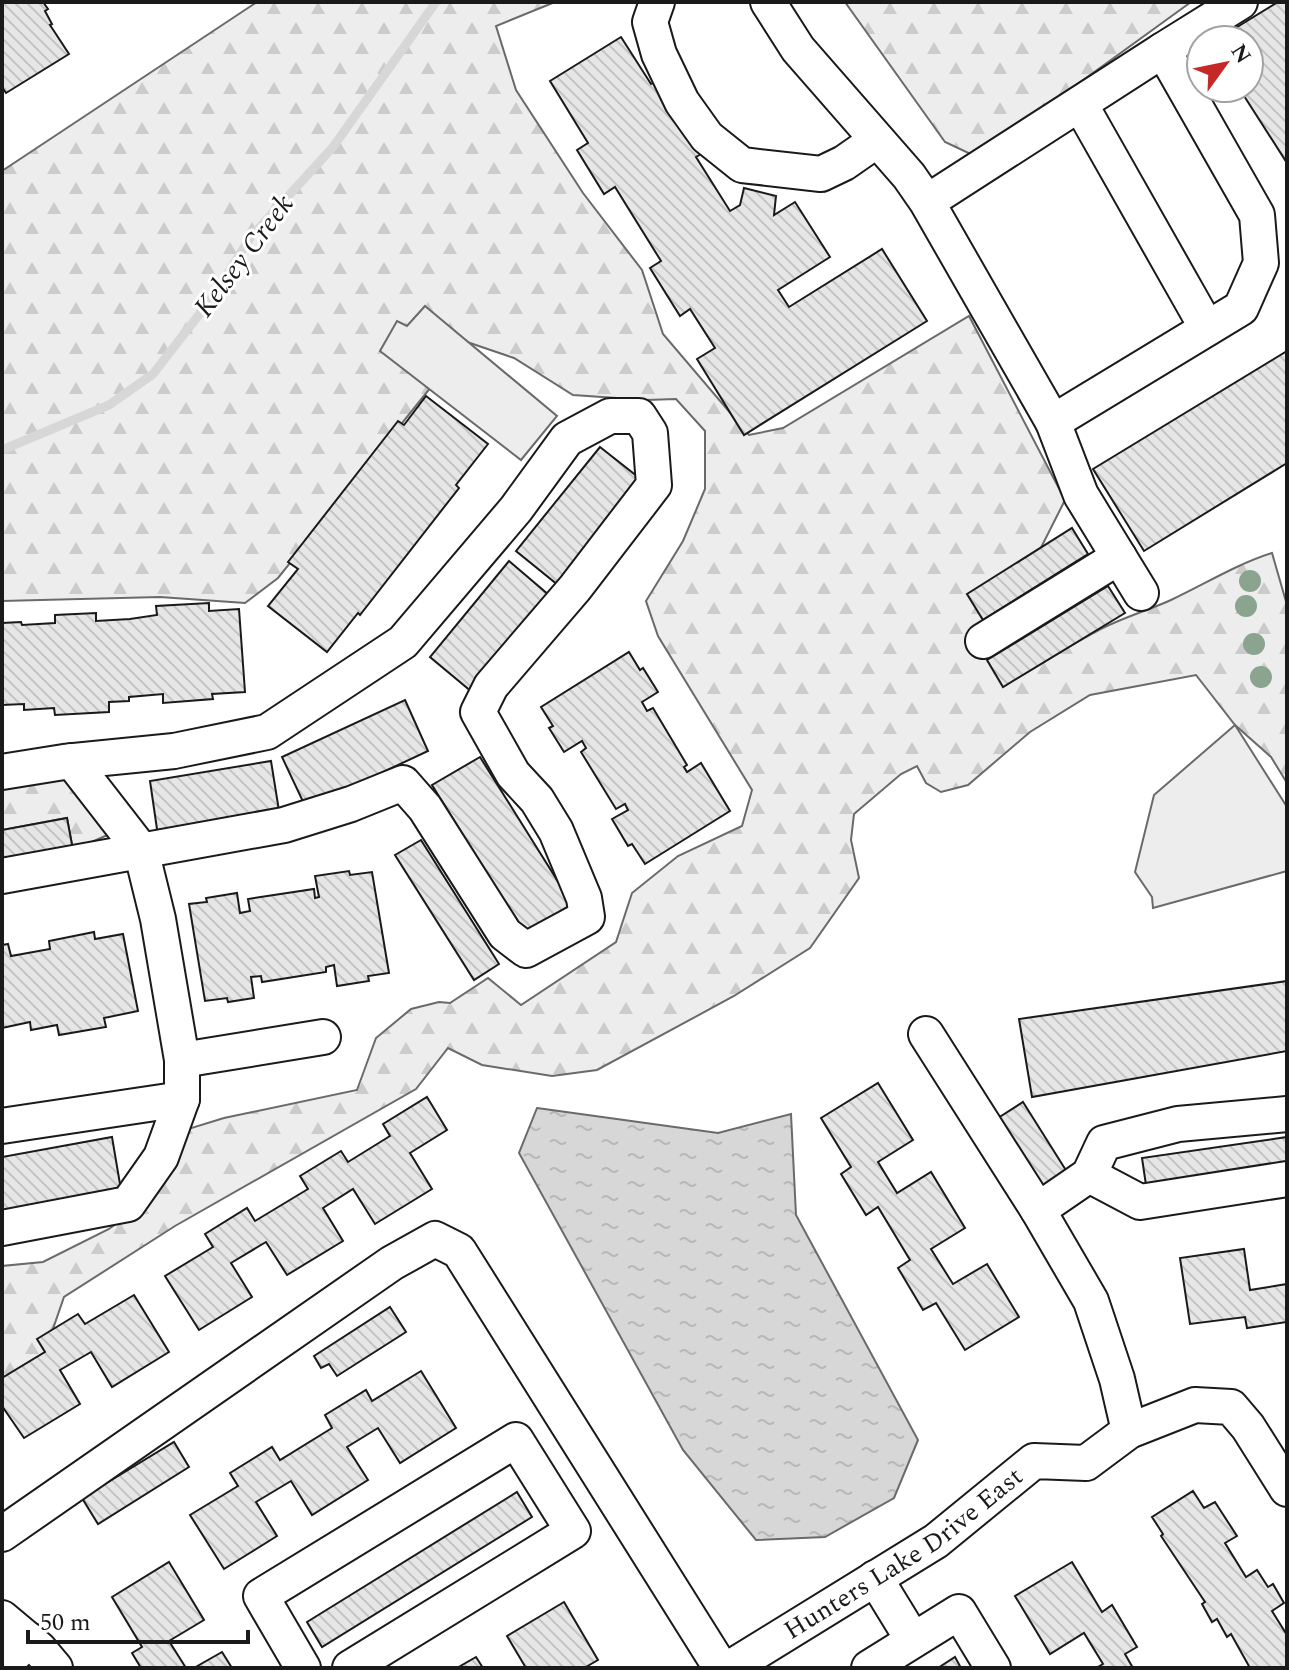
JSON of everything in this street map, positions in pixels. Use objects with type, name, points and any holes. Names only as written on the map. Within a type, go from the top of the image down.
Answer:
[{"type":"street","points":[[657,2],[650,22],[659,54],[682,102],[707,137],[742,165],[821,174],[844,163],[877,140]]},
{"type":"street","points":[[768,2],[798,49],[909,176],[927,202],[1053,422],[1081,495],[1141,593]]},
{"type":"street","points":[[927,202],[1240,2]]},
{"type":"street","points":[[1053,422],[1241,308],[1261,263],[1257,215],[1163,50]]},
{"type":"street","points":[[1080,104],[1207,328]]},
{"type":"street","points":[[2,772],[72,761],[174,751],[267,732],[403,642],[516,509],[567,439],[610,416],[639,416],[650,433],[654,485],[575,588],[491,686],[478,712],[513,774],[537,800],[556,831],[584,898],[587,917],[526,950],[505,934],[425,808],[403,783],[351,804],[284,825],[2,876]]},
{"type":"street","points":[[983,641],[1119,557]]},
{"type":"street","points":[[2,1228],[128,1204],[161,1157],[182,1099],[182,1060],[158,919],[141,850],[72,761]]},
{"type":"street","points":[[926,1034],[1038,1210],[1091,1301],[1117,1379],[1129,1431],[1195,1405],[1231,1407],[1248,1427],[1287,1489]]},
{"type":"street","points":[[182,1060],[323,1037]]},
{"type":"street","points":[[2,1126],[182,1099]]},
{"type":"street","points":[[1038,1210],[1089,1175],[1104,1143],[1178,1124],[1287,1114]]},
{"type":"street","points":[[1089,1175],[1140,1202],[1287,1179]]},
{"type":"street","points":[[2,1534],[392,1263],[435,1239],[459,1251],[721,1668]]},
{"type":"street","name":"Hunters Lake Drive East","points":[[730,1668],[936,1541],[1034,1461],[1086,1463],[1129,1431]]},
{"type":"street","points":[[303,1668],[261,1596],[516,1440],[573,1531],[350,1668]]},
{"type":"street","points":[[546,1486],[588,1457]]},
{"type":"street","points":[[875,1578],[913,1640]]},
{"type":"street","points":[[869,1668],[959,1612],[993,1668]]},
{"type":"street","points":[[2,1618],[29,1640],[55,1668]]},
{"type":"street","points":[[2,1666],[29,1640]]},
{"type":"green space","points":[[257,2],[555,2],[496,26],[516,90],[583,193],[642,270],[663,334],[749,435],[783,428],[969,316],[1065,500],[1006,617],[1017,678],[1106,626],[1272,553],[1287,605],[1287,783],[1271,757],[1235,725],[1196,675],[1090,695],[1030,732],[968,785],[941,792],[926,783],[917,766],[901,774],[854,814],[851,840],[859,878],[810,948],[734,996],[597,1070],[552,1076],[482,1065],[448,1048],[416,1089],[175,1226],[64,1297],[45,1352],[2,1378],[2,1266],[43,1262],[109,1229],[134,1210],[188,1129],[224,1118],[357,1090],[376,1038],[411,1009],[439,1002],[450,1003],[488,978],[521,1005],[616,942],[632,893],[678,856],[742,826],[752,790],[658,636],[646,601],[683,541],[705,489],[705,431],[676,399],[573,395],[514,358],[467,342],[278,578],[245,603],[160,597],[2,601],[2,171]]},
{"type":"green space","points":[[845,2],[1191,2],[977,157],[945,142]]},
{"type":"green space","points":[[57,775],[77,781],[110,834],[73,850],[67,818],[2,830],[2,787]]},
{"type":"shaded area","points":[[425,306],[557,416],[521,460],[380,351],[397,321],[407,326]]},
{"type":"shaded area","points":[[1235,725],[1287,807],[1287,871],[1153,908],[1152,897],[1135,872],[1154,795]]},
{"type":"water","points":[[537,1108],[718,1133],[791,1114],[796,1215],[918,1440],[894,1498],[825,1537],[756,1540],[683,1450],[519,1153]]},
{"type":"building","points":[[2,2],[43,2],[48,9],[45,11],[50,25],[69,54],[6,93],[2,87]]},
{"type":"building","points":[[1278,2],[1287,2],[1287,163],[1249,104],[1265,104],[1265,24],[1242,24]]},
{"type":"building","points":[[621,37],[651,84],[656,81],[701,154],[696,157],[730,211],[740,205],[744,188],[776,196],[774,215],[795,202],[830,257],[778,290],[789,307],[882,249],[927,321],[744,435],[697,359],[715,348],[690,309],[680,316],[650,268],[661,261],[615,187],[604,194],[577,150],[588,143],[550,81]]},
{"type":"building","points":[[1287,351],[1287,463],[1144,551],[1093,469]]},
{"type":"building","points":[[426,396],[488,444],[456,485],[459,488],[360,615],[358,613],[327,652],[268,606],[298,569],[288,562],[398,421],[404,425]]},
{"type":"building","points":[[600,447],[643,481],[558,585],[516,551]]},
{"type":"building","points":[[1072,528],[1088,554],[983,620],[967,594]]},
{"type":"building","points":[[509,561],[550,596],[472,692],[430,657]]},
{"type":"building","points":[[1108,586],[1125,613],[1003,687],[987,660]]},
{"type":"building","points":[[209,603],[209,611],[239,609],[245,692],[212,694],[213,699],[163,703],[163,694],[129,697],[129,701],[109,702],[109,712],[55,715],[54,708],[24,710],[24,704],[2,705],[2,623],[55,623],[55,615],[96,613],[96,621],[130,619],[157,615],[156,606]]},
{"type":"building","points":[[629,652],[658,692],[642,702],[647,711],[653,708],[687,765],[684,767],[687,772],[701,763],[730,811],[645,864],[632,844],[628,846],[612,819],[628,810],[625,804],[616,809],[581,752],[586,748],[582,741],[564,752],[549,728],[553,726],[541,707]]},
{"type":"building","points":[[405,700],[428,751],[306,808],[282,757]]},
{"type":"building","points":[[480,757],[572,904],[524,934],[432,785]]},
{"type":"building","points":[[271,761],[280,817],[158,836],[150,781]]},
{"type":"building","points":[[67,818],[73,850],[2,863],[2,830]]},
{"type":"building","points":[[421,840],[499,964],[474,980],[395,855]]},
{"type":"building","points":[[349,871],[350,875],[372,872],[389,973],[368,976],[369,981],[337,986],[334,965],[326,967],[326,972],[262,982],[261,976],[251,977],[254,998],[228,1002],[227,998],[205,1001],[189,904],[237,893],[240,913],[250,911],[248,899],[314,889],[315,898],[319,897],[315,876]]},
{"type":"building","points":[[94,932],[95,939],[123,934],[138,1011],[104,1018],[106,1027],[59,1035],[57,1025],[31,1030],[30,1022],[2,1028],[2,945],[8,944],[11,956],[50,949],[49,941]]},
{"type":"building","points":[[1287,981],[1287,1051],[1032,1097],[1019,1019]]},
{"type":"building","points":[[878,1083],[913,1140],[878,1162],[897,1193],[931,1172],[965,1228],[931,1249],[953,1284],[987,1264],[1019,1317],[965,1350],[936,1303],[923,1310],[898,1268],[910,1260],[878,1207],[866,1215],[841,1174],[851,1167],[821,1118]]},
{"type":"building","points":[[427,1097],[447,1130],[410,1153],[432,1189],[375,1224],[353,1189],[323,1208],[343,1241],[287,1275],[266,1242],[231,1263],[252,1297],[199,1330],[165,1276],[213,1247],[205,1234],[247,1208],[255,1221],[308,1189],[300,1176],[341,1151],[348,1162],[390,1136],[383,1124]]},
{"type":"building","points":[[1023,1102],[1067,1172],[1042,1188],[998,1118]]},
{"type":"building","points":[[112,1137],[121,1190],[2,1211],[2,1157]]},
{"type":"building","points":[[1287,1137],[1287,1165],[1146,1185],[1142,1158]]},
{"type":"building","points":[[1244,1249],[1250,1290],[1287,1284],[1287,1322],[1247,1328],[1245,1317],[1190,1324],[1180,1258]]},
{"type":"building","points":[[134,1295],[169,1352],[112,1387],[91,1352],[60,1370],[80,1404],[24,1438],[2,1406],[2,1378],[45,1352],[37,1339],[78,1314],[85,1324]]},
{"type":"building","points":[[390,1307],[406,1332],[337,1376],[329,1364],[321,1368],[314,1356]]},
{"type":"building","points":[[421,1371],[456,1428],[400,1463],[378,1428],[347,1447],[368,1480],[312,1515],[291,1481],[256,1502],[277,1536],[224,1569],[190,1515],[238,1486],[230,1473],[272,1447],[280,1460],[332,1428],[325,1415],[366,1390],[372,1401]]},
{"type":"building","points":[[174,1442],[189,1467],[98,1524],[82,1498]]},
{"type":"building","points":[[1193,1491],[1204,1508],[1215,1502],[1237,1536],[1225,1543],[1246,1577],[1257,1570],[1268,1587],[1273,1584],[1284,1603],[1272,1611],[1287,1635],[1287,1668],[1250,1668],[1231,1634],[1227,1637],[1217,1619],[1212,1622],[1202,1604],[1205,1602],[1161,1536],[1163,1534],[1152,1517]]},
{"type":"building","points":[[517,1492],[532,1517],[322,1647],[307,1622]]},
{"type":"building","points":[[169,1562],[204,1620],[169,1641],[186,1668],[141,1668],[132,1653],[142,1647],[112,1597]]},
{"type":"building","points":[[1072,1562],[1102,1612],[1112,1605],[1137,1647],[1125,1654],[1133,1668],[1096,1668],[1103,1664],[1084,1633],[1050,1654],[1015,1596]]},
{"type":"building","points":[[564,1602],[598,1660],[584,1668],[526,1668],[507,1636]]},
{"type":"building","points":[[222,1652],[232,1668],[194,1668]]},
{"type":"building","points":[[476,1657],[483,1668],[457,1668]]},
{"type":"building","points":[[955,1657],[961,1668],[938,1668]]},
{"type":"waterway","name":"Kelsey Creek","points":[[2,450],[109,405],[153,374],[215,294],[250,238],[333,147],[436,2]]}]
